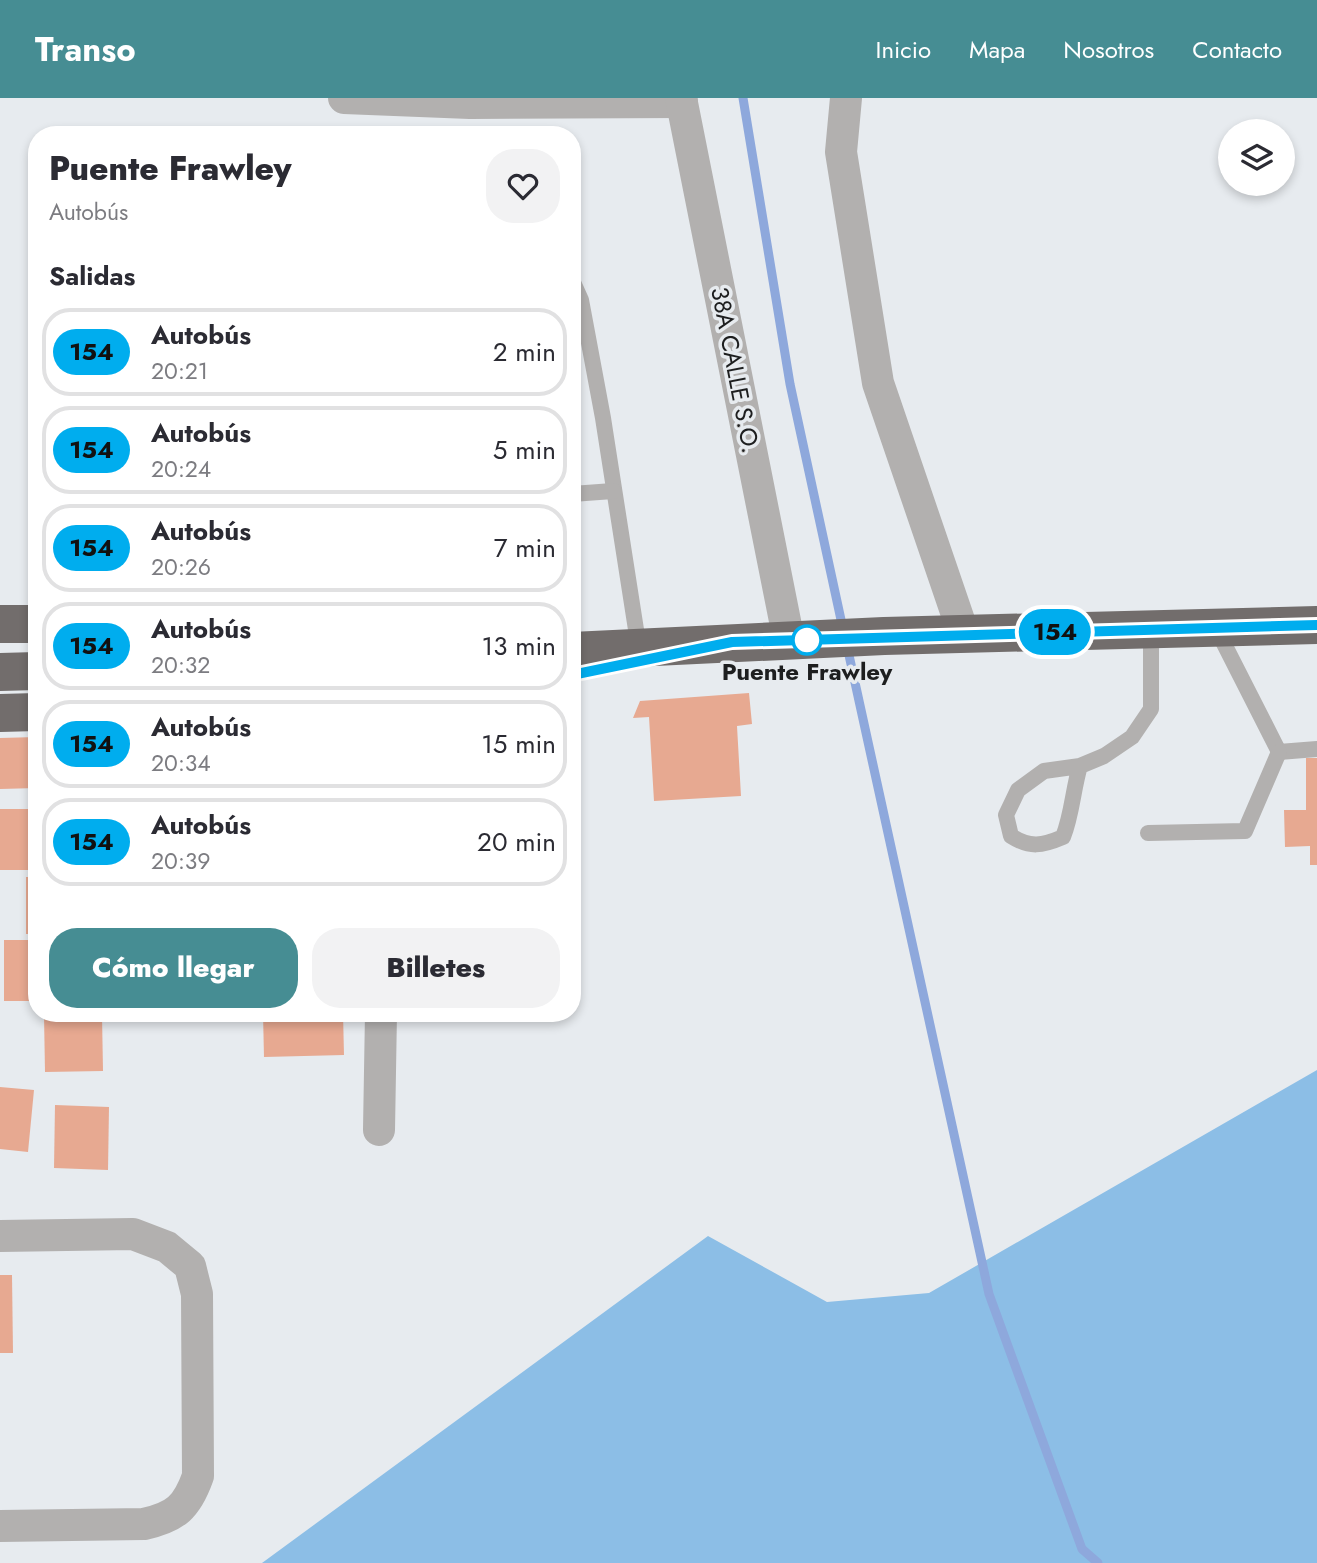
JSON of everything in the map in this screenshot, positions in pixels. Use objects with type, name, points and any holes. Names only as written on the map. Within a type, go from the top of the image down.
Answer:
[{"type":"highway","points":[[0,624],[28,624]]},
{"type":"highway","points":[[581,651],[884,636],[1317,625]]},
{"type":"highway","points":[[581,631],[732,642]]},
{"type":"highway","points":[[581,673],[732,642]]},
{"type":"highway","points":[[0,672],[28,671]]},
{"type":"highway","points":[[0,713],[28,712]]},
{"type":"street","points":[[344,98],[682,100]]},
{"type":"street","points":[[846,98],[841,152],[878,383],[964,635]]},
{"type":"street","name":"38A CALLE S.O.","points":[[682,100],[801,641]]},
{"type":"street","points":[[379,1130],[381,1022]]},
{"type":"street","points":[[0,1236],[133,1234],[167,1247],[190,1266],[197,1293],[198,1476],[190,1499],[167,1519],[144,1524],[0,1526]]},
{"type":"lane","points":[[581,300],[603,418],[637,636]]},
{"type":"lane","points":[[581,493],[613,491]]},
{"type":"lane","points":[[1216,628],[1279,752]]},
{"type":"lane","points":[[1080,766],[1070,801],[1069,822],[1063,837],[1045,845],[1026,845],[1011,836],[1006,815],[1018,790],[1044,771],[1080,766],[1104,756],[1132,737],[1151,709],[1151,630]]},
{"type":"lane","points":[[1279,752],[1317,749]]},
{"type":"lane","points":[[1148,833],[1244,831],[1279,752]]},
{"type":"shaded area","points":[[1317,1070],[1317,1563],[262,1563],[708,1236],[827,1302],[929,1293]]},
{"type":"building","points":[[749,693],[752,724],[737,726],[741,796],[654,801],[649,717],[633,718],[640,701]]},
{"type":"building","points":[[28,737],[28,788],[0,789],[0,738]]},
{"type":"building","points":[[1306,758],[1317,758],[1317,865],[1310,865],[1310,846],[1285,847],[1284,810],[1306,810]]},
{"type":"building","points":[[0,809],[28,809],[28,870],[0,870]]},
{"type":"building","points":[[26,877],[28,877],[28,934]]},
{"type":"building","points":[[4,940],[28,940],[28,1001],[4,1001]]},
{"type":"building","points":[[44,1022],[102,1022],[103,1071],[45,1072]]},
{"type":"building","points":[[263,1022],[343,1022],[344,1055],[264,1057]]},
{"type":"building","points":[[0,1087],[34,1090],[28,1152],[0,1149]]},
{"type":"building","points":[[55,1105],[109,1107],[108,1170],[54,1168]]},
{"type":"building","points":[[0,1275],[12,1275],[13,1353],[0,1353]]},
{"type":"waterway","points":[[743,98],[790,384],[843,629]]},
{"type":"waterway","points":[[847,646],[989,1294],[1082,1549],[1098,1563]]},
{"type":"bus line","name":"154","points":[[581,673],[732,642],[1317,625]]},
{"type":"place","name":"Puente Frawley","points":[[807,640]]}]
